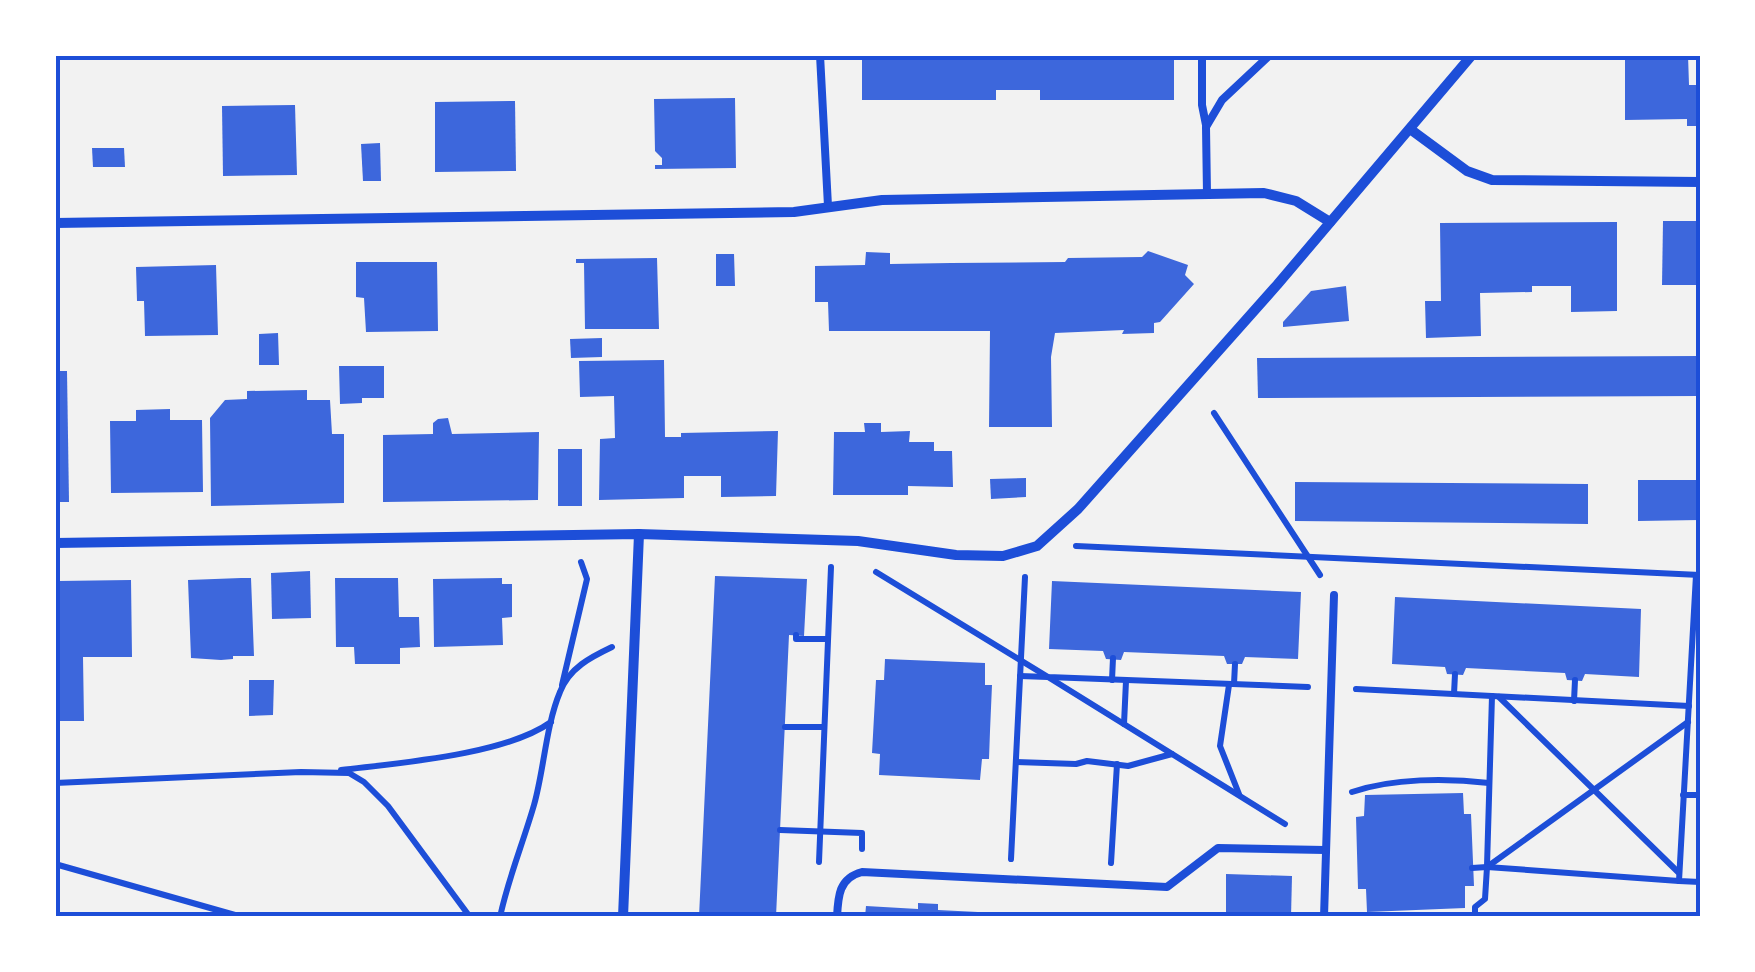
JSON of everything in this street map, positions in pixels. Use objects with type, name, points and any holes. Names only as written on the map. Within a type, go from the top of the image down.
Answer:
[{"type":"street","points":[[55,543],[638,534],[858,541],[956,555],[1002,556],[1036,546],[1078,508],[1472,55]]},
{"type":"street","points":[[1410,128],[1466,171],[1492,180],[1700,182]]},
{"type":"street","points":[[55,222],[794,212],[882,200],[1264,193],[1283,196],[1330,222]]},
{"type":"street","points":[[622,917],[638,534]]},
{"type":"lane","points":[[820,55],[828,206]]},
{"type":"lane","points":[[1202,55],[1207,194]]},
{"type":"lane","points":[[1206,127],[1222,100],[1270,55]]},
{"type":"lane","points":[[1324,917],[1334,595]]},
{"type":"lane","points":[[837,917],[844,881],[862,872],[1169,886],[1218,848],[1326,850]]},
{"type":"path","points":[[1214,413],[1334,595]]},
{"type":"path","points":[[1065,546],[1698,575],[1679,877]]},
{"type":"path","points":[[500,917],[533,808],[587,578],[576,556]]},
{"type":"path","points":[[819,862],[831,567]]},
{"type":"path","points":[[871,569],[1290,827]]},
{"type":"path","points":[[1010,879],[1026,570]]},
{"type":"path","points":[[796,635],[796,639],[828,639]]},
{"type":"path","points":[[560,691],[572,672],[612,647]]},
{"type":"path","points":[[1112,680],[1113,658]]},
{"type":"path","points":[[1235,664],[1220,746],[1239,796]]},
{"type":"path","points":[[1454,694],[1455,674]]},
{"type":"path","points":[[1690,675],[1700,676]]},
{"type":"path","points":[[1020,676],[1689,706]]},
{"type":"path","points":[[1574,701],[1575,680]]},
{"type":"path","points":[[1124,724],[1126,681]]},
{"type":"path","points":[[1475,917],[1475,907],[1485,898],[1495,697]]},
{"type":"path","points":[[1495,697],[1679,877]]},
{"type":"path","points":[[55,783],[335,770],[453,754],[525,737],[554,720]]},
{"type":"path","points":[[1487,867],[1688,722]]},
{"type":"path","points":[[784,727],[824,727]]},
{"type":"path","points":[[1016,762],[1128,766],[1172,754]]},
{"type":"path","points":[[1110,884],[1118,764]]},
{"type":"path","points":[[335,770],[364,782],[388,806],[470,917]]},
{"type":"path","points":[[1327,801],[1374,786],[1454,780],[1490,783]]},
{"type":"path","points":[[1683,795],[1700,796]]},
{"type":"path","points":[[780,830],[862,833],[862,872]]},
{"type":"path","points":[[55,864],[242,917]]},
{"type":"path","points":[[1472,868],[1679,877],[1700,882]]},
{"type":"building","points":[[862,55],[1174,55],[1174,100],[1040,100],[1040,90],[996,90],[996,100],[862,100]]},
{"type":"building","points":[[1625,55],[1688,55],[1689,85],[1700,85],[1700,126],[1687,126],[1687,119],[1625,120]]},
{"type":"building","points":[[735,98],[736,168],[655,169],[655,165],[662,165],[662,158],[655,151],[654,99]]},
{"type":"building","points":[[515,101],[516,171],[435,172],[435,102]]},
{"type":"building","points":[[295,105],[297,175],[223,176],[222,106]]},
{"type":"building","points":[[380,143],[381,181],[363,181],[361,144]]},
{"type":"building","points":[[92,148],[124,148],[125,167],[93,167]]},
{"type":"building","points":[[1663,221],[1700,221],[1700,285],[1662,285]]},
{"type":"building","points":[[1617,222],[1617,311],[1571,312],[1571,286],[1480,293],[1481,336],[1426,338],[1425,301],[1441,301],[1440,223]]},
{"type":"building","points":[[1148,251],[1188,265],[1185,275],[1194,284],[1160,322],[1154,323],[1154,333],[1055,333],[1051,357],[1052,427],[989,427],[990,331],[829,331],[828,302],[815,302],[815,266],[865,265],[866,252],[890,253],[890,264],[1065,262],[1068,258],[1142,257]]},
{"type":"building","points":[[716,254],[734,254],[735,286],[716,286]]},
{"type":"building","points":[[657,258],[659,329],[585,329],[584,263],[576,263],[576,259]]},
{"type":"building","points":[[356,262],[437,262],[438,331],[366,332],[364,298],[356,297]]},
{"type":"building","points":[[216,265],[218,335],[145,336],[144,301],[137,301],[136,267]]},
{"type":"building","points":[[1346,286],[1349,321],[1283,327],[1283,322],[1311,291]]},
{"type":"building","points":[[278,333],[279,365],[259,365],[259,334]]},
{"type":"building","points":[[602,338],[602,357],[571,358],[570,339]]},
{"type":"building","points":[[1700,356],[1700,396],[1258,398],[1257,358]]},
{"type":"building","points":[[664,360],[665,437],[681,437],[681,433],[778,431],[776,496],[721,497],[721,476],[684,476],[684,498],[599,500],[600,439],[615,438],[614,396],[580,397],[579,361]]},
{"type":"building","points":[[339,366],[384,366],[384,398],[340,404]]},
{"type":"building","points":[[55,371],[67,371],[69,502],[55,502]]},
{"type":"building","points":[[307,390],[307,400],[330,400],[332,434],[344,434],[344,503],[211,506],[210,418],[225,400],[247,399],[247,391]]},
{"type":"building","points":[[170,409],[170,420],[202,420],[203,492],[111,493],[110,421],[136,421],[136,410]]},
{"type":"building","points":[[448,418],[452,434],[539,432],[538,500],[383,502],[383,435],[433,434],[433,423]]},
{"type":"building","points":[[864,423],[881,423],[881,432],[910,431],[909,442],[934,442],[934,451],[952,451],[953,487],[908,486],[908,495],[833,495],[834,432],[865,432]]},
{"type":"building","points":[[558,449],[582,449],[582,506],[558,506]]},
{"type":"building","points":[[1026,478],[1026,497],[991,499],[990,479]]},
{"type":"building","points":[[1638,480],[1700,480],[1700,520],[1638,521]]},
{"type":"building","points":[[1295,482],[1588,484],[1588,524],[1295,521]]},
{"type":"building","points":[[310,571],[311,618],[272,619],[271,573]]},
{"type":"building","points":[[715,576],[807,579],[804,636],[789,635],[776,917],[699,917]]},
{"type":"building","points":[[251,578],[254,656],[191,658],[188,580]]},
{"type":"building","points":[[335,578],[398,578],[399,617],[419,617],[420,647],[400,648],[400,664],[355,664],[354,647],[336,647]]},
{"type":"building","points":[[502,578],[502,584],[512,584],[512,617],[502,618],[503,645],[434,647],[433,579]]},
{"type":"building","points":[[131,580],[132,657],[83,657],[84,721],[55,721],[55,674],[60,674],[58,581]]},
{"type":"building","points":[[1052,581],[1301,592],[1298,659],[1245,657],[1242,664],[1227,664],[1224,656],[1124,652],[1121,660],[1106,659],[1103,651],[1049,649]]},
{"type":"building","points":[[1395,597],[1641,609],[1639,677],[1585,674],[1582,681],[1567,680],[1565,673],[1466,668],[1463,675],[1447,674],[1445,667],[1392,664]]},
{"type":"building","points":[[885,659],[985,663],[985,685],[992,685],[989,759],[982,759],[980,780],[879,775],[880,754],[872,753],[876,680],[884,680]]},
{"type":"building","points":[[249,680],[274,680],[273,715],[249,716]]},
{"type":"building","points":[[1463,793],[1464,814],[1471,814],[1474,886],[1465,886],[1465,908],[1367,912],[1366,889],[1358,889],[1356,817],[1364,816],[1365,795]]},
{"type":"building","points":[[1226,874],[1292,876],[1291,917],[1226,917]]},
{"type":"building","points":[[918,903],[938,904],[938,910],[1018,917],[865,917],[866,906],[918,909]]}]
